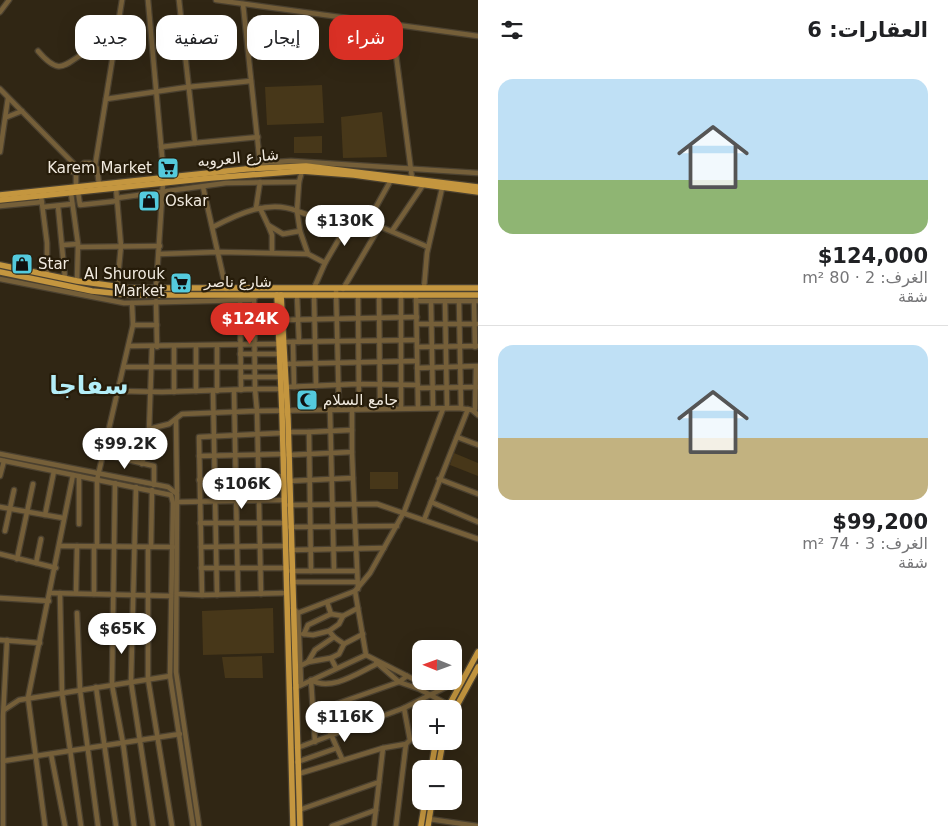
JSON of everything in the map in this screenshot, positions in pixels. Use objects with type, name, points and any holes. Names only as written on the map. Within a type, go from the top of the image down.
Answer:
[{"type":"main road","name":"شارع العروبه","points":[[0,200],[42,202],[99,185],[211,178],[246,172],[260,166],[306,166],[377,173],[388,178],[423,185],[478,187]]},
{"type":"main road","name":"شارع العروبه","points":[[0,195],[116,188],[246,172],[302,171],[388,178],[412,178],[478,192]]},
{"type":"main road","points":[[211,178],[212,185]]},
{"type":"main road","name":"شارع ناصر","points":[[0,266],[117,287],[256,297],[302,292]]},
{"type":"main road","name":"شارع ناصر","points":[[0,272],[106,293],[186,292],[226,288],[302,292],[338,291],[478,295]]},
{"type":"main road","points":[[35,286],[36,279]]},
{"type":"main road","name":"شارع ناصر","points":[[338,291],[358,295],[424,288],[478,288]]},
{"type":"main road","points":[[106,293],[106,300]]},
{"type":"main road","points":[[279,295],[285,412],[286,478],[289,505],[287,525]]},
{"type":"main road","points":[[281,343],[279,354],[284,388]]},
{"type":"main road","points":[[286,478],[284,500],[288,548],[286,593],[300,826]]},
{"type":"main road","points":[[288,569],[292,582],[298,686],[294,749],[293,826]]},
{"type":"main road","points":[[452,700],[478,652]]},
{"type":"main road","points":[[460,700],[478,667]]},
{"type":"main road","points":[[421,826],[424,810]]},
{"type":"main road","points":[[428,826],[430,810]]},
{"type":"street","points":[[0,12],[9,0]]},
{"type":"street","points":[[120,15],[122,0]]},
{"type":"street","points":[[148,0],[164,181],[156,289]]},
{"type":"street","points":[[179,0],[195,143]]},
{"type":"street","points":[[216,0],[329,16]]},
{"type":"street","points":[[243,4],[260,166],[291,161],[478,173]]},
{"type":"street","points":[[403,26],[478,36]]},
{"type":"street","points":[[38,51],[49,64],[63,67],[75,60]]},
{"type":"street","points":[[99,185],[95,166],[112,60]]},
{"type":"street","points":[[396,60],[412,178]]},
{"type":"street","points":[[106,99],[188,87],[251,81]]},
{"type":"street","points":[[0,90],[77,170]]},
{"type":"street","points":[[0,152],[8,98]]},
{"type":"street","points":[[6,117],[22,111]]},
{"type":"street","points":[[161,147],[258,137]]},
{"type":"street","points":[[77,281],[78,246],[72,204],[77,170],[84,163],[95,166]]},
{"type":"street","points":[[377,166],[377,173]]},
{"type":"street","points":[[64,171],[77,170]]},
{"type":"street","points":[[302,171],[298,182],[298,211],[300,231],[308,254]]},
{"type":"street","points":[[367,223],[388,178]]},
{"type":"street","points":[[75,191],[80,205],[117,200],[164,190],[260,182],[298,182]]},
{"type":"street","points":[[260,182],[258,208],[272,235],[272,252]]},
{"type":"street","points":[[392,230],[423,185]]},
{"type":"street","points":[[424,288],[428,247],[443,185]]},
{"type":"street","points":[[203,187],[226,288]]},
{"type":"street","points":[[116,188],[121,246],[117,287]]},
{"type":"street","points":[[0,206],[42,202],[58,206],[72,204]]},
{"type":"street","points":[[42,202],[47,243],[47,275]]},
{"type":"street","points":[[58,206],[65,278]]},
{"type":"street","points":[[213,227],[258,208],[288,208],[315,218],[380,226],[428,247]]},
{"type":"street","points":[[316,386],[314,292],[325,263],[349,222]]},
{"type":"street","points":[[268,225],[283,234],[300,231]]},
{"type":"street","points":[[339,409],[336,319],[338,291],[380,226]]},
{"type":"street","points":[[62,245],[160,246]]},
{"type":"street","points":[[159,254],[272,252],[308,254],[325,263]]},
{"type":"street","points":[[0,279],[106,300],[132,303],[240,300],[256,297],[255,377],[261,594]]},
{"type":"street","points":[[294,387],[296,342],[302,292]]},
{"type":"street","points":[[375,293],[379,318],[380,408]]},
{"type":"street","points":[[400,294],[401,408]]},
{"type":"street","points":[[416,294],[418,408]]},
{"type":"street","points":[[358,295],[359,409]]},
{"type":"street","points":[[240,300],[241,390]]},
{"type":"street","points":[[142,464],[149,428],[151,368],[157,324],[156,301]]},
{"type":"street","points":[[431,301],[433,408]]},
{"type":"street","points":[[298,613],[356,590],[370,573],[404,512],[445,408],[447,347],[445,301]]},
{"type":"street","points":[[459,301],[461,408]]},
{"type":"street","points":[[416,302],[476,301],[476,346],[417,347]]},
{"type":"street","points":[[94,594],[97,480],[129,346],[133,325],[132,303]]},
{"type":"street","points":[[241,324],[298,320],[417,317]]},
{"type":"street","points":[[133,325],[157,324]]},
{"type":"street","points":[[417,324],[476,324]]},
{"type":"street","points":[[129,346],[217,346],[296,342],[417,340]]},
{"type":"street","points":[[174,346],[174,392]]},
{"type":"street","points":[[196,346],[196,391]]},
{"type":"street","points":[[216,595],[213,413],[218,368],[217,346]]},
{"type":"street","points":[[240,354],[279,354]]},
{"type":"street","points":[[124,367],[218,368],[282,366],[295,363],[417,361]]},
{"type":"street","points":[[417,368],[477,367],[477,387],[473,409],[457,437],[424,520]]},
{"type":"street","points":[[241,378],[281,376]]},
{"type":"street","points":[[119,391],[215,391],[358,384],[401,384],[433,388],[477,387]]},
{"type":"street","points":[[234,390],[238,594]]},
{"type":"street","points":[[149,428],[169,424],[182,414],[257,411],[285,412],[352,408],[461,408],[473,409],[478,415]]},
{"type":"street","points":[[352,408],[356,590],[366,655],[412,678]]},
{"type":"street","points":[[330,409],[334,570]]},
{"type":"street","points":[[176,419],[177,494],[179,502],[171,596],[170,676],[193,826]]},
{"type":"street","points":[[202,595],[199,437],[257,432],[285,433],[352,430]]},
{"type":"street","points":[[309,432],[311,571]]},
{"type":"street","points":[[457,437],[478,445]]},
{"type":"street","points":[[199,456],[352,452]]},
{"type":"street","points":[[0,454],[98,473],[167,492],[172,497],[175,547],[177,682],[200,826]]},
{"type":"street","points":[[103,454],[154,467],[150,547],[148,679],[172,826]]},
{"type":"street","points":[[0,476],[2,460],[136,487],[170,488],[177,494]]},
{"type":"street","points":[[45,515],[54,471]]},
{"type":"street","points":[[45,826],[28,698],[56,568],[63,518],[76,476]]},
{"type":"street","points":[[76,476],[79,524]]},
{"type":"street","points":[[199,480],[236,477],[309,480],[353,478]]},
{"type":"street","points":[[439,479],[478,494]]},
{"type":"street","points":[[115,483],[112,685],[123,743],[134,826]]},
{"type":"street","points":[[18,559],[33,484]]},
{"type":"street","points":[[136,487],[131,682],[152,826]]},
{"type":"street","points":[[5,531],[14,490]]},
{"type":"street","points":[[179,502],[284,500]]},
{"type":"street","points":[[431,502],[478,522]]},
{"type":"street","points":[[289,505],[332,503],[377,504],[478,539]]},
{"type":"street","points":[[0,507],[63,518]]},
{"type":"street","points":[[200,523],[397,526]]},
{"type":"street","points":[[36,563],[41,539]]},
{"type":"street","points":[[60,546],[175,547]]},
{"type":"street","points":[[76,594],[77,546]]},
{"type":"street","points":[[201,547],[260,546],[311,550],[384,548]]},
{"type":"street","points":[[0,554],[56,568]]},
{"type":"street","points":[[201,568],[260,567],[311,571],[357,571]]},
{"type":"street","points":[[292,582],[357,582]]},
{"type":"street","points":[[51,593],[171,596]]},
{"type":"street","points":[[60,593],[62,693],[81,826]]},
{"type":"street","points":[[176,594],[286,593]]},
{"type":"street","points":[[0,598],[49,601]]},
{"type":"street","points":[[327,602],[331,614]]},
{"type":"street","points":[[293,608],[298,613],[300,666],[298,686]]},
{"type":"street","points":[[299,636],[328,631],[339,624],[343,616],[358,608]]},
{"type":"street","points":[[77,613],[80,690],[98,826]]},
{"type":"street","points":[[304,634],[308,624],[331,614],[343,616]]},
{"type":"street","points":[[328,631],[344,644]]},
{"type":"street","points":[[300,666],[308,662],[331,658],[341,652],[344,644],[362,634]]},
{"type":"street","points":[[308,662],[315,650],[334,637]]},
{"type":"street","points":[[0,640],[40,643]]},
{"type":"street","points":[[3,826],[2,714],[7,640]]},
{"type":"street","points":[[170,641],[176,641]]},
{"type":"street","points":[[298,686],[366,655]]},
{"type":"street","points":[[331,658],[336,668]]},
{"type":"street","points":[[311,680],[319,684],[333,683],[378,662]]},
{"type":"street","points":[[378,662],[399,682],[419,689],[437,700]]},
{"type":"street","points":[[384,686],[398,672]]},
{"type":"street","points":[[2,714],[12,702],[28,698],[170,676]]},
{"type":"street","points":[[313,708],[319,710],[399,682],[407,676]]},
{"type":"street","points":[[311,680],[315,742]]},
{"type":"street","points":[[96,687],[106,745],[116,826]]},
{"type":"street","points":[[294,749],[404,708],[440,690]]},
{"type":"street","points":[[298,774],[342,759],[406,744],[410,741],[410,735],[404,708]]},
{"type":"street","points":[[319,710],[342,759]]},
{"type":"street","points":[[3,761],[185,733]]},
{"type":"street","points":[[396,826],[406,744]]},
{"type":"street","points":[[297,762],[337,748]]},
{"type":"street","points":[[374,826],[383,748]]},
{"type":"street","points":[[51,754],[65,826]]},
{"type":"street","points":[[299,810],[379,782]]},
{"type":"street","points":[[332,826],[376,810]]},
{"type":"street","points":[[429,819],[477,826]]},
{"type":"shaded area","points":[[322,85],[324,123],[267,125],[265,87]]},
{"type":"shaded area","points":[[382,112],[387,157],[343,158],[341,117]]},
{"type":"shaded area","points":[[322,136],[322,153],[294,153],[294,137]]},
{"type":"shaded area","points":[[454,453],[478,463],[478,476],[450,465]]},
{"type":"shaded area","points":[[370,472],[398,472],[398,489],[370,489]]},
{"type":"shaded area","points":[[273,608],[274,653],[203,655],[202,611]]},
{"type":"shaded area","points":[[262,656],[263,678],[225,678],[222,657]]},
{"type":"place","name":"Karem Market","points":[[168,168]]},
{"type":"place","name":"Oskar","points":[[149,201]]},
{"type":"place","name":"Star","points":[[22,264]]},
{"type":"place","name":"Al Shurouk Market","points":[[181,283]]},
{"type":"place","name":"جامع السلام","points":[[307,400]]},
{"type":"district","name":"سفاجا","points":[[89,385]]}]
